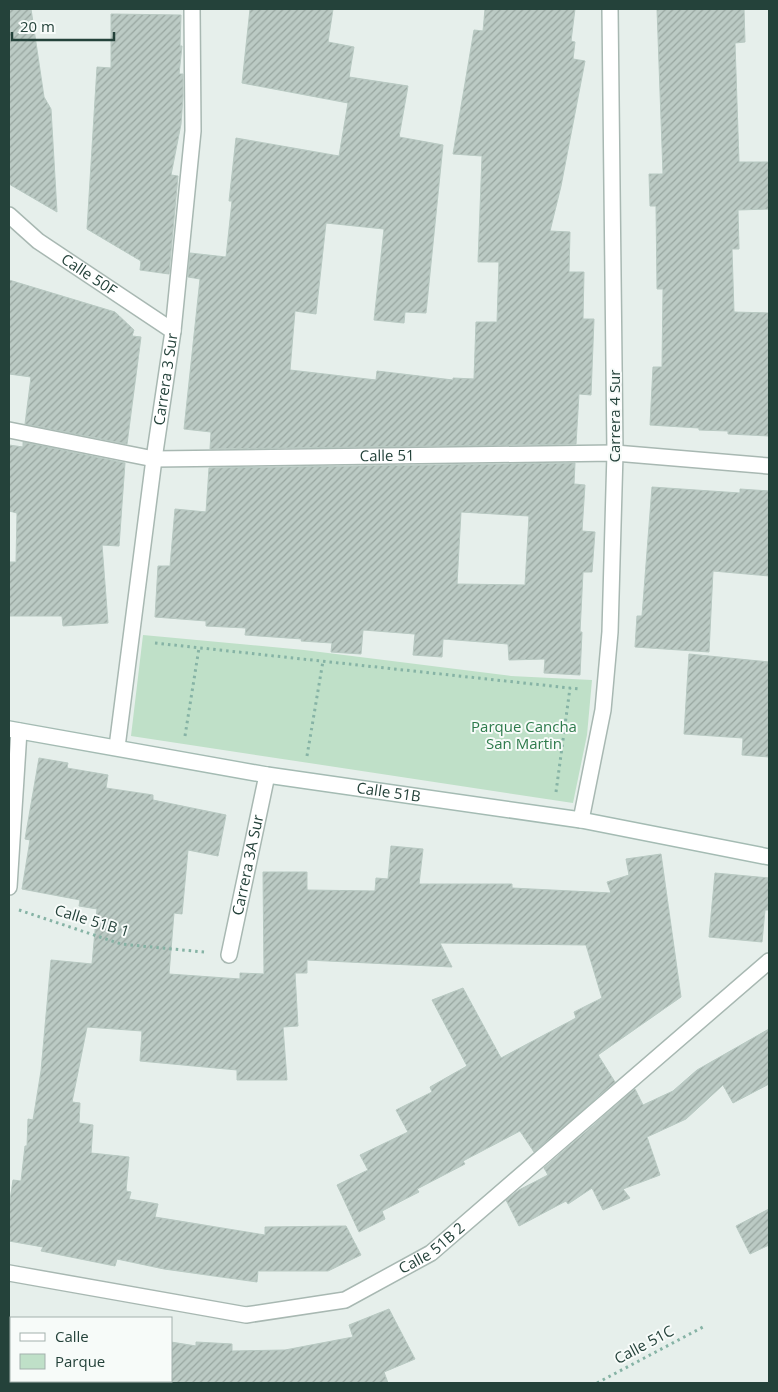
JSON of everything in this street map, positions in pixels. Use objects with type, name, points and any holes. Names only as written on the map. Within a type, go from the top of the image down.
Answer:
[{"type":"street","name":"Carrera 3 Sur","points":[[117,747],[154,459],[173,331],[194,131],[192,9]]},
{"type":"street","name":"Carrera 4 Sur","points":[[581,820],[603,710],[610,632],[616,453],[610,9]]},
{"type":"street","name":"Calle 50F","points":[[9,216],[38,241],[173,331]]},
{"type":"street","name":"Calle 51","points":[[9,430],[154,459],[616,453],[769,466]]},
{"type":"street","name":"Calle 51B","points":[[14,730],[181,758],[267,775],[581,820],[769,856]]},
{"type":"street","points":[[9,886],[14,730]]},
{"type":"street","name":"Carrera 3A Sur","points":[[229,955],[267,775]]},
{"type":"street","name":"Calle 51B 2","points":[[9,1273],[246,1315],[345,1300],[431,1253],[769,961]]},
{"type":"path","points":[[130,641],[605,692]]},
{"type":"path","points":[[181,758],[199,648]]},
{"type":"path","points":[[303,780],[323,661]]},
{"type":"path","points":[[553,816],[570,688]]},
{"type":"path","name":"Calle 51B 1","points":[[18,910],[121,944],[229,955]]},
{"type":"path","name":"Calle 51C","points":[[597,1383],[703,1327]]},
{"type":"green space","name":"Parque Cancha San Martin","points":[[143,635],[304,650],[511,676],[592,680],[587,735],[573,803],[131,736]]},
{"type":"building","points":[[9,9],[31,9],[44,97],[51,109],[57,212],[9,184]]},
{"type":"building","points":[[250,9],[333,9],[328,42],[354,47],[349,77],[408,86],[399,137],[443,145],[426,313],[405,312],[404,323],[374,320],[384,229],[326,223],[316,314],[295,311],[290,370],[376,380],[377,371],[453,380],[453,378],[474,379],[476,322],[497,322],[499,262],[478,262],[482,156],[453,154],[474,30],[483,31],[485,9],[575,9],[571,41],[575,42],[573,59],[585,61],[561,186],[550,231],[570,232],[569,272],[584,272],[583,319],[594,319],[591,395],[579,394],[576,444],[210,449],[211,432],[184,429],[200,279],[188,277],[190,253],[226,257],[232,201],[229,201],[236,138],[339,156],[348,103],[242,83]]},
{"type":"building","points":[[657,9],[744,9],[745,42],[735,43],[739,162],[769,162],[769,209],[738,210],[739,249],[732,249],[734,312],[769,313],[769,436],[728,434],[728,431],[650,425],[653,367],[662,367],[663,289],[657,289],[656,206],[650,206],[649,174],[663,174]]},
{"type":"building","points":[[111,14],[181,15],[180,46],[182,46],[179,74],[183,74],[183,96],[181,124],[171,175],[178,176],[169,274],[140,270],[141,261],[87,229],[97,67],[111,68]]},
{"type":"building","points":[[9,280],[115,312],[134,330],[132,336],[141,337],[127,444],[25,424],[31,377],[9,374]]},
{"type":"building","points":[[23,442],[125,463],[119,546],[102,545],[108,623],[63,626],[62,616],[9,616],[9,562],[16,562],[17,513],[9,511],[9,445],[23,447]]},
{"type":"building","points":[[575,463],[574,484],[585,485],[582,531],[595,532],[592,572],[583,572],[580,675],[544,673],[545,659],[509,660],[508,644],[443,639],[442,657],[413,655],[415,634],[363,630],[361,654],[331,652],[332,643],[245,635],[246,628],[206,626],[206,621],[155,617],[158,566],[170,566],[175,509],[206,512],[209,468]],"holes":[[[461,512],[529,516],[525,585],[457,584]]]},
{"type":"building","points":[[652,487],[740,493],[740,489],[769,491],[769,576],[713,571],[709,652],[635,647],[637,616],[642,616]]},
{"type":"building","points":[[689,654],[769,662],[769,757],[742,755],[743,738],[684,734]]},
{"type":"building","points":[[39,758],[68,763],[67,768],[108,775],[106,788],[153,795],[153,800],[226,815],[218,856],[188,850],[182,914],[174,913],[169,974],[240,979],[240,973],[264,974],[263,872],[307,872],[307,890],[375,891],[376,878],[388,879],[391,846],[423,849],[419,884],[512,884],[512,888],[611,893],[607,882],[629,875],[626,859],[661,854],[681,997],[598,1055],[615,1082],[534,1152],[520,1131],[463,1161],[465,1164],[417,1189],[419,1192],[382,1211],[385,1219],[359,1232],[337,1185],[368,1170],[360,1155],[408,1132],[396,1110],[432,1092],[430,1087],[467,1066],[432,1000],[463,988],[501,1058],[576,1018],[574,1012],[602,998],[586,945],[440,943],[452,967],[307,960],[307,973],[295,973],[298,1026],[283,1027],[287,1080],[237,1080],[237,1070],[140,1061],[142,1031],[87,1027],[72,1102],[80,1103],[79,1123],[93,1125],[91,1153],[129,1157],[126,1191],[131,1192],[129,1199],[158,1204],[155,1217],[265,1235],[265,1227],[346,1226],[361,1255],[328,1271],[258,1271],[257,1282],[164,1269],[117,1259],[115,1266],[41,1251],[43,1247],[9,1241],[9,1207],[13,1180],[21,1181],[25,1146],[27,1146],[28,1119],[33,1120],[41,1071],[51,960],[92,964],[97,909],[79,906],[80,900],[22,889],[30,840],[25,839]]},
{"type":"building","points":[[715,873],[769,878],[769,910],[765,910],[762,942],[709,937]]},
{"type":"building","points":[[769,1029],[769,1084],[733,1103],[723,1085],[686,1119],[647,1137],[660,1175],[623,1189],[630,1198],[603,1210],[592,1188],[568,1204],[566,1201],[519,1226],[506,1200],[519,1190],[548,1175],[544,1168],[635,1089],[643,1105],[673,1091],[697,1070]]},
{"type":"building","points":[[769,1209],[769,1245],[750,1254],[736,1226]]},
{"type":"building","points":[[389,1309],[415,1359],[384,1372],[388,1383],[171,1383],[172,1342],[196,1346],[196,1342],[232,1344],[232,1351],[285,1350],[353,1337],[349,1325]]}]
